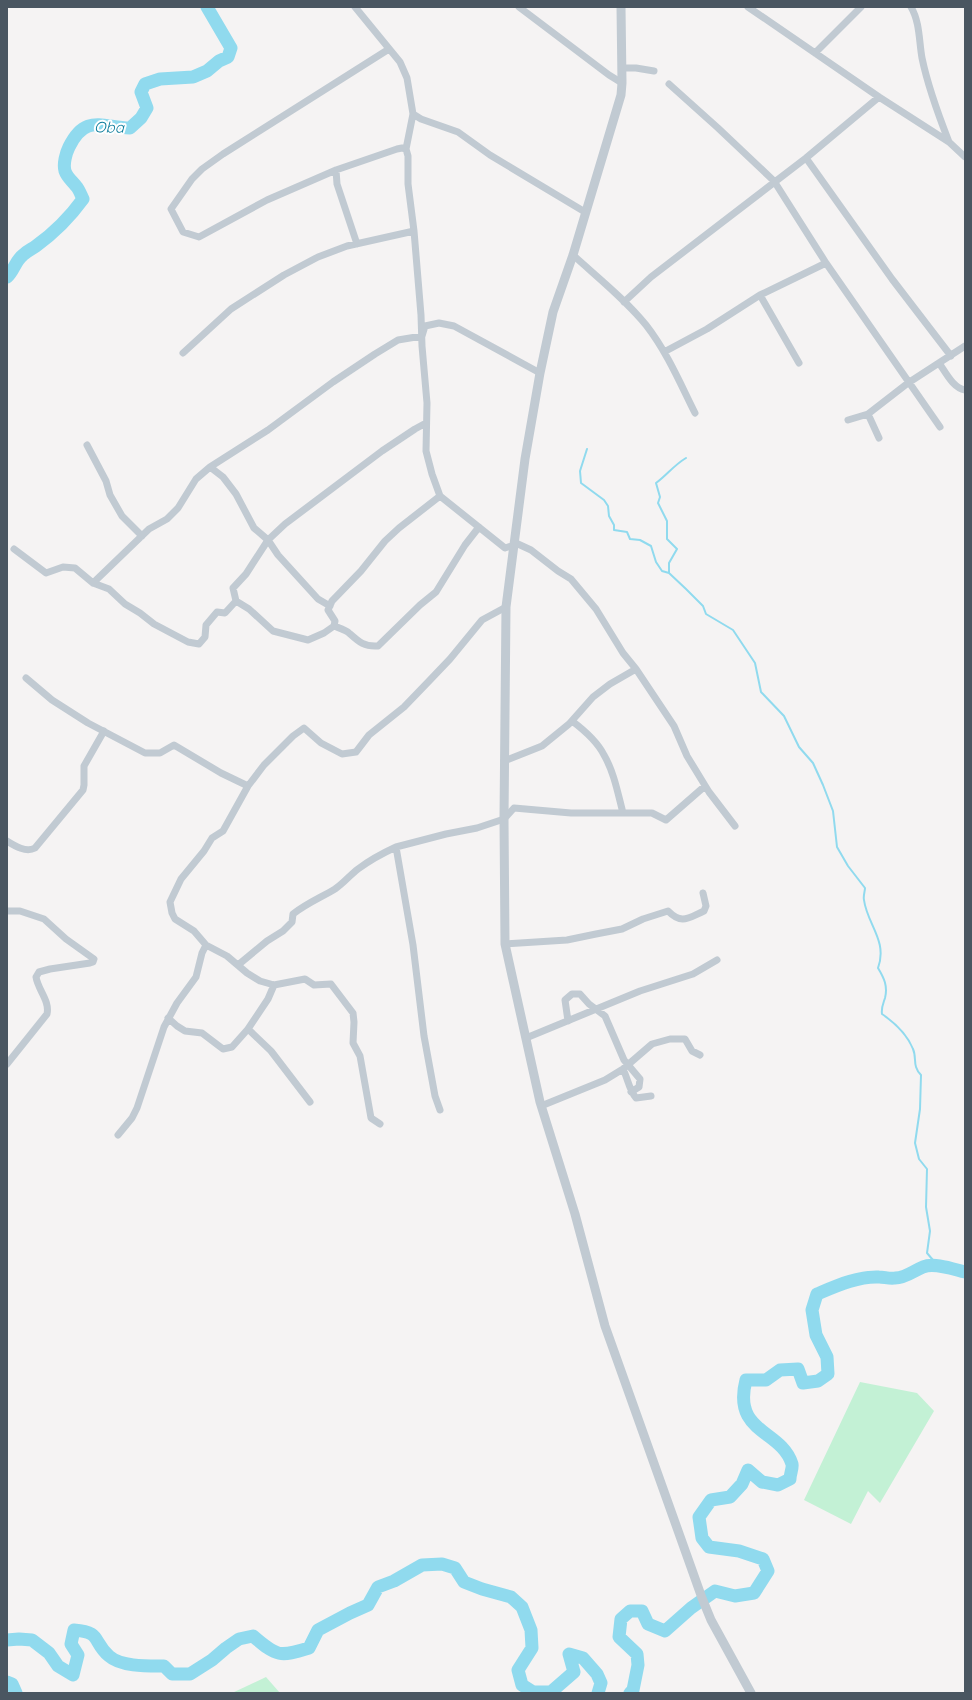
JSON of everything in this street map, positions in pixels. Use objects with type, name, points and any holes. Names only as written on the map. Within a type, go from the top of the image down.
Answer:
[{"type":"street","points":[[355,7],[400,62],[407,78],[414,114],[406,149],[408,156],[408,184],[414,231],[427,403],[426,451],[440,496],[505,548],[514,547],[518,544],[531,550],[558,572],[571,579],[596,609],[623,653],[636,669],[674,726],[687,756],[705,786],[734,826]]},
{"type":"street","points":[[519,7],[609,75],[622,82]]},
{"type":"street","points":[[621,7],[621,95],[573,255],[553,312],[540,373],[525,459],[506,607],[504,761],[505,944],[541,1106],[575,1214],[605,1326],[702,1598],[711,1620],[751,1693]]},
{"type":"street","points":[[748,7],[879,97],[949,142],[965,157]]},
{"type":"street","points":[[815,53],[861,7]]},
{"type":"street","points":[[910,7],[915,14],[922,58],[933,101],[949,142]]},
{"type":"street","points":[[389,49],[229,150],[202,169],[192,179],[171,209],[183,232],[199,237],[267,200],[336,170],[397,149],[406,149]]},
{"type":"street","points":[[622,68],[636,68],[654,71]]},
{"type":"street","points":[[669,84],[774,181],[826,263],[940,427]]},
{"type":"street","points":[[624,302],[652,277],[774,181],[806,158],[879,97]]},
{"type":"street","points":[[414,114],[421,119],[458,132],[490,155],[585,212]]},
{"type":"street","points":[[806,158],[892,279],[952,356]]},
{"type":"street","points":[[336,170],[337,184],[356,244]]},
{"type":"street","points":[[183,353],[231,309],[284,275],[318,257],[356,244],[414,231]]},
{"type":"street","points":[[573,255],[646,324],[664,352],[695,413]]},
{"type":"street","points":[[664,352],[707,329],[760,295],[826,263]]},
{"type":"street","points":[[760,295],[799,363]]},
{"type":"street","points":[[422,336],[425,326],[431,323],[454,326],[540,373]]},
{"type":"street","points":[[93,583],[149,529],[167,519],[178,508],[196,479],[210,467],[268,430],[374,354],[398,340],[422,336]]},
{"type":"street","points":[[848,420],[868,414],[908,383],[952,356],[965,346]]},
{"type":"street","points":[[939,363],[952,382],[960,389],[965,390]]},
{"type":"street","points":[[868,414],[879,438]]},
{"type":"street","points":[[426,423],[382,451],[317,498],[285,524],[268,540],[246,574],[233,588],[236,601],[249,609],[273,631],[308,640],[324,633],[334,626],[335,621],[328,610],[332,601],[385,541],[440,496]]},
{"type":"street","points":[[87,445],[106,481],[110,495],[122,516],[142,536]]},
{"type":"street","points":[[210,467],[223,477],[244,506],[254,528],[268,540],[278,554],[318,599],[330,606]]},
{"type":"street","points":[[334,626],[348,632],[360,644],[370,647],[378,646],[420,605],[436,592],[478,527]]},
{"type":"street","points":[[14,549],[46,573],[63,567],[75,568],[93,583],[109,589],[125,604],[154,624],[188,642],[199,644],[205,636],[206,625],[218,612],[225,614],[236,601]]},
{"type":"street","points":[[380,1124],[371,1118],[360,1056],[353,1043],[353,1013],[341,995],[331,984],[314,985],[305,979],[274,985],[260,981],[227,956],[206,945],[194,931],[175,919],[170,902],[181,879],[204,851],[212,838],[223,831],[248,786],[264,765],[293,736],[304,728],[321,743],[342,754],[356,752],[369,735],[404,707],[435,675],[460,648],[482,620],[506,607]]},
{"type":"street","points":[[504,761],[542,746],[572,721],[593,697],[610,684],[636,669]]},
{"type":"street","points":[[26,678],[52,700],[145,753],[160,753],[174,745],[221,774],[248,786]]},
{"type":"street","points":[[572,721],[587,733],[604,755],[616,786],[623,812]]},
{"type":"street","points":[[7,842],[24,849],[32,850],[35,848],[83,790],[84,766],[104,731]]},
{"type":"street","points":[[238,965],[267,941],[283,931],[292,922],[293,914],[298,910],[336,888],[358,869],[374,858],[396,847],[446,834],[477,828],[504,819],[514,808],[571,813],[652,813],[666,820],[705,786]]},
{"type":"street","points":[[396,847],[413,945],[424,1036],[435,1096],[440,1110]]},
{"type":"street","points":[[505,944],[567,940],[589,936],[622,929],[643,919],[668,911],[676,919],[684,920],[704,911],[706,906],[703,893]]},
{"type":"street","points":[[7,911],[20,911],[44,919],[66,939],[94,959],[90,964],[50,969],[40,972],[36,977],[37,985],[46,999],[48,1008],[47,1014],[7,1064]]},
{"type":"street","points":[[118,1135],[132,1118],[137,1108],[164,1027],[177,1003],[196,977],[202,953],[206,945]]},
{"type":"street","points":[[526,1038],[640,991],[693,974],[717,960]]},
{"type":"street","points":[[168,1018],[185,1031],[202,1033],[223,1048],[232,1047],[248,1028],[268,998],[274,985]]},
{"type":"street","points":[[568,1021],[565,1000],[572,994],[580,994],[605,1016],[624,1060],[631,1092],[636,1098],[651,1096]]},
{"type":"street","points":[[248,1028],[271,1051],[310,1102]]},
{"type":"street","points":[[541,1106],[605,1080],[626,1067],[652,1044],[670,1040],[685,1039],[692,1051],[700,1055]]},
{"type":"street","points":[[626,1067],[640,1079],[639,1087],[631,1092]]},
{"type":"green space","points":[[860,1382],[917,1393],[934,1411],[880,1503],[868,1491],[851,1524],[804,1500]]},
{"type":"green space","points":[[266,1677],[280,1693],[232,1693]]},
{"type":"waterway","name":"Oba","points":[[7,277],[20,257],[43,241],[55,230],[73,212],[83,199],[78,189],[67,175],[64,165],[69,147],[81,130],[88,126],[95,125],[130,128],[141,118],[147,108],[141,92],[145,84],[160,79],[193,77],[207,71],[219,61],[228,57],[231,48],[207,7]]},
{"type":"waterway","points":[[587,449],[580,471],[581,483],[604,500],[608,506],[609,516],[614,525],[614,530],[627,532],[630,539],[640,540],[651,546],[656,562],[662,571],[669,573],[686,589],[703,606],[706,614],[733,630],[755,663],[761,692],[784,716],[799,747],[813,763],[823,785],[833,811],[837,847],[848,866],[865,888],[864,898],[866,909],[879,941],[880,958],[878,968],[886,986],[882,1014],[896,1025],[907,1038],[914,1052],[918,1072],[921,1075],[920,1109],[915,1143],[919,1159],[927,1169],[926,1207],[930,1231],[927,1253],[938,1266]]},
{"type":"waterway","points":[[669,573],[669,563],[677,549],[667,539],[667,521],[658,503],[660,497],[656,483],[686,458]]},
{"type":"waterway","points":[[630,1693],[633,1690],[638,1665],[637,1654],[619,1637],[621,1619],[630,1611],[642,1611],[648,1624],[665,1631],[691,1608],[715,1591],[735,1596],[754,1593],[768,1571],[763,1559],[739,1551],[709,1547],[702,1538],[699,1517],[711,1500],[730,1497],[742,1484],[748,1470],[762,1482],[778,1485],[790,1479],[792,1464],[786,1453],[752,1421],[746,1411],[744,1398],[746,1380],[766,1380],[780,1370],[798,1369],[803,1383],[818,1381],[828,1374],[827,1357],[816,1335],[812,1310],[817,1294],[847,1282],[871,1277],[899,1278],[919,1269],[933,1265],[944,1266],[965,1272]]},
{"type":"waterway","points":[[7,1640],[32,1640],[49,1653],[58,1666],[73,1675],[78,1655],[71,1644],[74,1630],[83,1631],[93,1635],[104,1651],[114,1660],[135,1665],[164,1666],[172,1674],[190,1674],[212,1660],[239,1639],[253,1636],[268,1648],[285,1654],[309,1648],[318,1630],[368,1605],[378,1587],[394,1581],[422,1565],[442,1564],[455,1568],[464,1582],[511,1597],[522,1607],[531,1630],[532,1648],[518,1670],[522,1685],[533,1692],[551,1692],[574,1672],[569,1654],[583,1658],[597,1674],[601,1683],[598,1693]]},
{"type":"waterway","name":"Oba","points":[[7,1682],[12,1684],[16,1693]]}]
